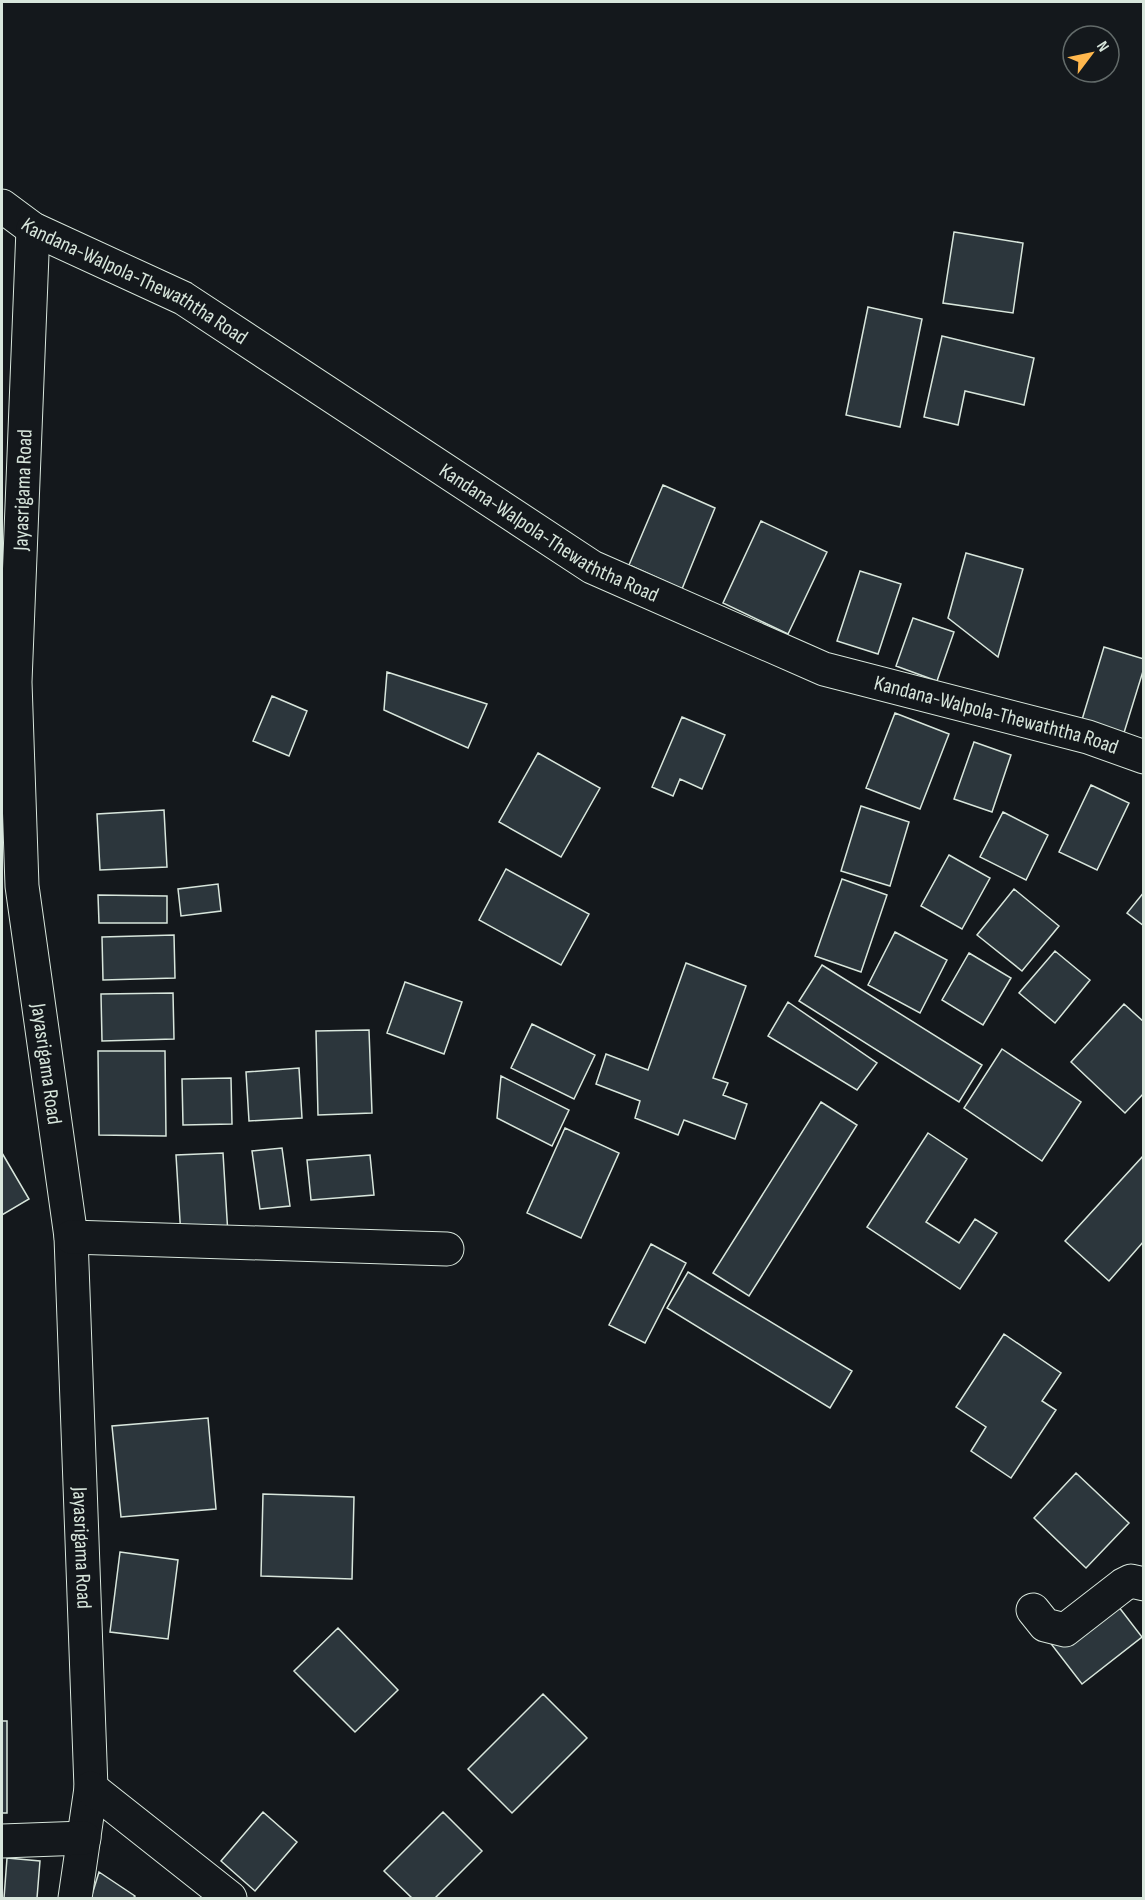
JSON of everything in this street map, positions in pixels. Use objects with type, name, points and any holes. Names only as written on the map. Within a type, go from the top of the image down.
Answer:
[{"type":"street","name":"Kandana-Walpola-Thewaththa Road","points":[[2,207],[33,229],[183,298],[592,567],[824,669],[1088,737],[1143,757]]},
{"type":"street","name":"Jayasrigama Road","points":[[33,229],[15,682],[12,894],[71,1237],[91,1788],[75,1899]]},
{"type":"street","points":[[71,1237],[447,1249]]},
{"type":"street","points":[[1033,1610],[1046,1625],[1065,1630],[1123,1585],[1131,1581],[1143,1584]]},
{"type":"street","points":[[91,1788],[230,1899]]},
{"type":"street","points":[[2,1841],[84,1838]]},
{"type":"building","points":[[954,232],[1023,243],[1013,313],[943,303]]},
{"type":"building","points":[[868,307],[922,319],[900,427],[846,415]]},
{"type":"building","points":[[942,336],[1034,358],[1024,405],[965,391],[958,425],[924,417]]},
{"type":"building","points":[[663,485],[715,508],[682,589],[629,565]]},
{"type":"building","points":[[761,521],[827,552],[788,634],[723,603]]},
{"type":"building","points":[[966,553],[1023,569],[998,657],[948,618]]},
{"type":"building","points":[[860,571],[901,584],[878,654],[837,641]]},
{"type":"building","points":[[913,618],[954,632],[937,681],[896,666]]},
{"type":"building","points":[[1104,647],[1144,659],[1144,668],[1123,736],[1081,723]]},
{"type":"building","points":[[387,672],[487,704],[468,748],[384,710]]},
{"type":"building","points":[[272,696],[307,711],[289,756],[253,741]]},
{"type":"building","points":[[895,713],[949,734],[920,809],[866,788]]},
{"type":"building","points":[[682,717],[725,735],[702,789],[680,779],[673,796],[652,787]]},
{"type":"building","points":[[974,742],[1011,755],[992,812],[954,799]]},
{"type":"building","points":[[538,753],[600,788],[561,857],[499,822]]},
{"type":"building","points":[[1091,785],[1129,803],[1097,870],[1059,852]]},
{"type":"building","points":[[861,806],[909,822],[890,886],[841,871]]},
{"type":"building","points":[[164,810],[167,867],[100,870],[97,814]]},
{"type":"building","points":[[1003,812],[1048,835],[1026,880],[980,857]]},
{"type":"building","points":[[949,855],[990,878],[962,929],[921,906]]},
{"type":"building","points":[[506,869],[589,914],[561,965],[479,920]]},
{"type":"building","points":[[842,879],[887,895],[861,972],[815,956]]},
{"type":"building","points":[[218,884],[221,911],[181,916],[178,889]]},
{"type":"building","points":[[1014,889],[1059,926],[1022,971],[977,935]]},
{"type":"building","points":[[1144,892],[1144,926],[1127,913]]},
{"type":"building","points":[[98,895],[167,896],[167,923],[99,923]]},
{"type":"building","points":[[895,932],[947,960],[920,1013],[868,985]]},
{"type":"building","points":[[174,935],[175,978],[103,980],[102,937]]},
{"type":"building","points":[[1055,951],[1090,980],[1055,1023],[1019,993]]},
{"type":"building","points":[[969,953],[1011,978],[983,1025],[942,1000]]},
{"type":"building","points":[[686,963],[746,986],[713,1078],[728,1083],[723,1095],[747,1104],[735,1139],[684,1120],[678,1135],[635,1118],[640,1101],[596,1084],[606,1054],[648,1070]]},
{"type":"building","points":[[822,965],[982,1065],[959,1102],[799,1001]]},
{"type":"building","points":[[405,982],[462,1002],[444,1054],[387,1033]]},
{"type":"building","points":[[173,993],[174,1039],[102,1041],[101,994]]},
{"type":"building","points":[[788,1002],[877,1063],[857,1090],[768,1036]]},
{"type":"building","points":[[1124,1004],[1144,1022],[1144,1093],[1125,1113],[1071,1062]]},
{"type":"building","points":[[532,1024],[595,1055],[574,1099],[511,1068]]},
{"type":"building","points":[[369,1030],[372,1113],[318,1115],[316,1031]]},
{"type":"building","points":[[1002,1049],[1081,1102],[1042,1161],[964,1108]]},
{"type":"building","points":[[98,1051],[165,1051],[166,1136],[99,1135]]},
{"type":"building","points":[[299,1068],[302,1118],[249,1121],[246,1072]]},
{"type":"building","points":[[501,1076],[569,1110],[552,1146],[497,1118]]},
{"type":"building","points":[[231,1078],[232,1124],[183,1125],[182,1079]]},
{"type":"building","points":[[821,1102],[857,1125],[749,1296],[713,1273]]},
{"type":"building","points":[[565,1128],[619,1153],[581,1238],[527,1213]]},
{"type":"building","points":[[928,1133],[967,1159],[926,1222],[959,1243],[975,1219],[997,1233],[960,1289],[867,1227]]},
{"type":"building","points":[[282,1148],[290,1206],[260,1209],[252,1151]]},
{"type":"building","points":[[2,1153],[29,1199],[2,1215]]},
{"type":"building","points":[[223,1153],[228,1235],[181,1237],[176,1155]]},
{"type":"building","points":[[370,1155],[374,1195],[311,1200],[307,1160]]},
{"type":"building","points":[[1144,1155],[1144,1241],[1109,1281],[1065,1241]]},
{"type":"building","points":[[651,1244],[686,1263],[645,1343],[609,1325]]},
{"type":"building","points":[[688,1272],[852,1371],[830,1408],[667,1308]]},
{"type":"building","points":[[1004,1334],[1061,1373],[1042,1401],[1056,1410],[1011,1478],[971,1451],[986,1427],[956,1407]]},
{"type":"building","points":[[208,1418],[216,1509],[121,1517],[112,1426]]},
{"type":"building","points":[[1076,1473],[1129,1523],[1086,1568],[1034,1518]]},
{"type":"building","points":[[263,1494],[354,1497],[352,1579],[261,1576]]},
{"type":"building","points":[[120,1552],[178,1560],[168,1639],[110,1632]]},
{"type":"building","points":[[1105,1589],[1142,1637],[1082,1684],[1045,1636]]},
{"type":"building","points":[[338,1628],[398,1690],[355,1732],[294,1671]]},
{"type":"building","points":[[543,1694],[587,1738],[512,1813],[468,1769]]},
{"type":"building","points":[[2,1721],[7,1721],[7,1813],[2,1813]]},
{"type":"building","points":[[263,1812],[297,1842],[255,1891],[221,1861]]},
{"type":"building","points":[[443,1812],[482,1851],[435,1898],[412,1898],[384,1871]]},
{"type":"building","points":[[7,1858],[40,1861],[37,1898],[4,1898]]},
{"type":"building","points":[[99,1872],[135,1896],[133,1898],[91,1898]]}]
